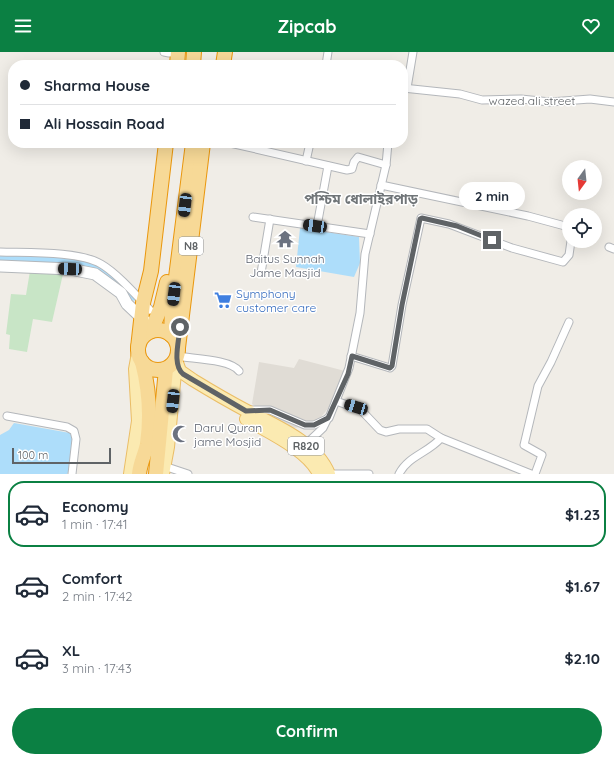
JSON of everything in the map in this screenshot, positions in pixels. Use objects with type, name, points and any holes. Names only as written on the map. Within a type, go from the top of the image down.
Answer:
[{"type":"highway","points":[[139,474],[140,446],[149,404],[143,336],[165,148]]},
{"type":"highway","name":"N8","points":[[143,336],[156,291],[174,148]]},
{"type":"highway","name":"N8","points":[[143,336],[161,307],[171,260],[183,148]]},
{"type":"highway","name":"N8","points":[[171,335],[172,309],[192,148]]},
{"type":"highway","name":"N8","points":[[174,362],[202,148]]},
{"type":"highway","points":[[193,228],[200,213],[209,148]]},
{"type":"highway","points":[[143,336],[160,330],[171,335],[177,343],[161,471]]},
{"type":"highway","points":[[143,336],[154,370],[174,362]]},
{"type":"highway","points":[[140,446],[148,474]]},
{"type":"main road","name":"R820","points":[[174,362],[183,374],[244,414],[305,444],[319,458],[326,474]]},
{"type":"main road","name":"R820","points":[[174,362],[244,414]]},
{"type":"main road","name":"R820","points":[[274,430],[326,474]]},
{"type":"main road","points":[[130,474],[140,446]]},
{"type":"street","points":[[408,73],[412,52]]},
{"type":"street","name":"wazed ali street","points":[[408,88],[435,93],[460,94],[482,100],[521,99],[554,102],[590,99],[614,102]]},
{"type":"street","points":[[251,148],[350,170],[358,157],[386,164]]},
{"type":"street","points":[[306,161],[309,148]]},
{"type":"street","points":[[305,444],[323,428],[348,374],[360,313],[365,254],[386,164],[388,148]]},
{"type":"street","points":[[318,226],[328,166]]},
{"type":"street","points":[[381,185],[528,216],[562,225]]},
{"type":"street","points":[[253,217],[370,234]]},
{"type":"street","points":[[352,356],[390,368],[392,366],[402,305],[421,218],[449,224],[512,248],[563,262],[570,255],[570,248]]},
{"type":"street","points":[[261,273],[270,220]]},
{"type":"street","points":[[0,252],[79,257],[100,264],[143,336]]},
{"type":"street","points":[[0,266],[70,269],[96,274],[121,293],[143,336]]},
{"type":"street","points":[[535,474],[542,455],[524,445],[538,386],[551,362],[569,322]]},
{"type":"street","points":[[174,362],[226,362],[236,367],[239,371]]},
{"type":"street","points":[[336,401],[361,410],[380,430],[386,432],[399,429],[427,429],[441,438],[531,474]]},
{"type":"street","points":[[244,414],[270,410],[305,425],[314,425],[328,418]]},
{"type":"street","points":[[7,416],[67,427],[74,431],[76,439],[72,474]]},
{"type":"street","points":[[399,474],[403,466],[413,458],[433,447],[441,438]]},
{"type":"street","points":[[161,471],[188,474]]},
{"type":"street","points":[[326,474],[369,474]]},
{"type":"shaded area","points":[[299,359],[345,371],[331,405],[320,418],[302,427],[292,428],[252,404],[259,362],[294,368]]},
{"type":"green space","points":[[30,271],[63,274],[52,322],[33,319],[27,352],[9,349],[10,335],[6,334],[11,294],[26,295]]},
{"type":"water","points":[[300,228],[359,237],[360,263],[354,277],[296,267]]},
{"type":"water","points":[[14,423],[70,433],[74,437],[69,471],[67,474],[0,474],[0,435],[9,430]]},
{"type":"waterway","points":[[0,258],[48,259],[84,264],[106,274],[134,297]]},
{"type":"place","name":"Baitus Sunnah Jame Masjid","points":[[285,239]]},
{"type":"place","name":"Symphony customer care","points":[[223,300]]},
{"type":"place","name":"Darul Quran jame Mosjid","points":[[181,434]]},
{"type":"district","name":"পশ্চিম ধোলাইরপাড়","points":[[361,199]]},
{"type":"route","points":[[180,327],[176,360],[177,367],[183,374],[246,411],[261,409],[270,410],[305,425],[314,425],[328,418],[348,374],[352,356],[390,368],[392,366],[402,305],[420,219],[422,218],[457,226],[470,233],[492,240]]}]
